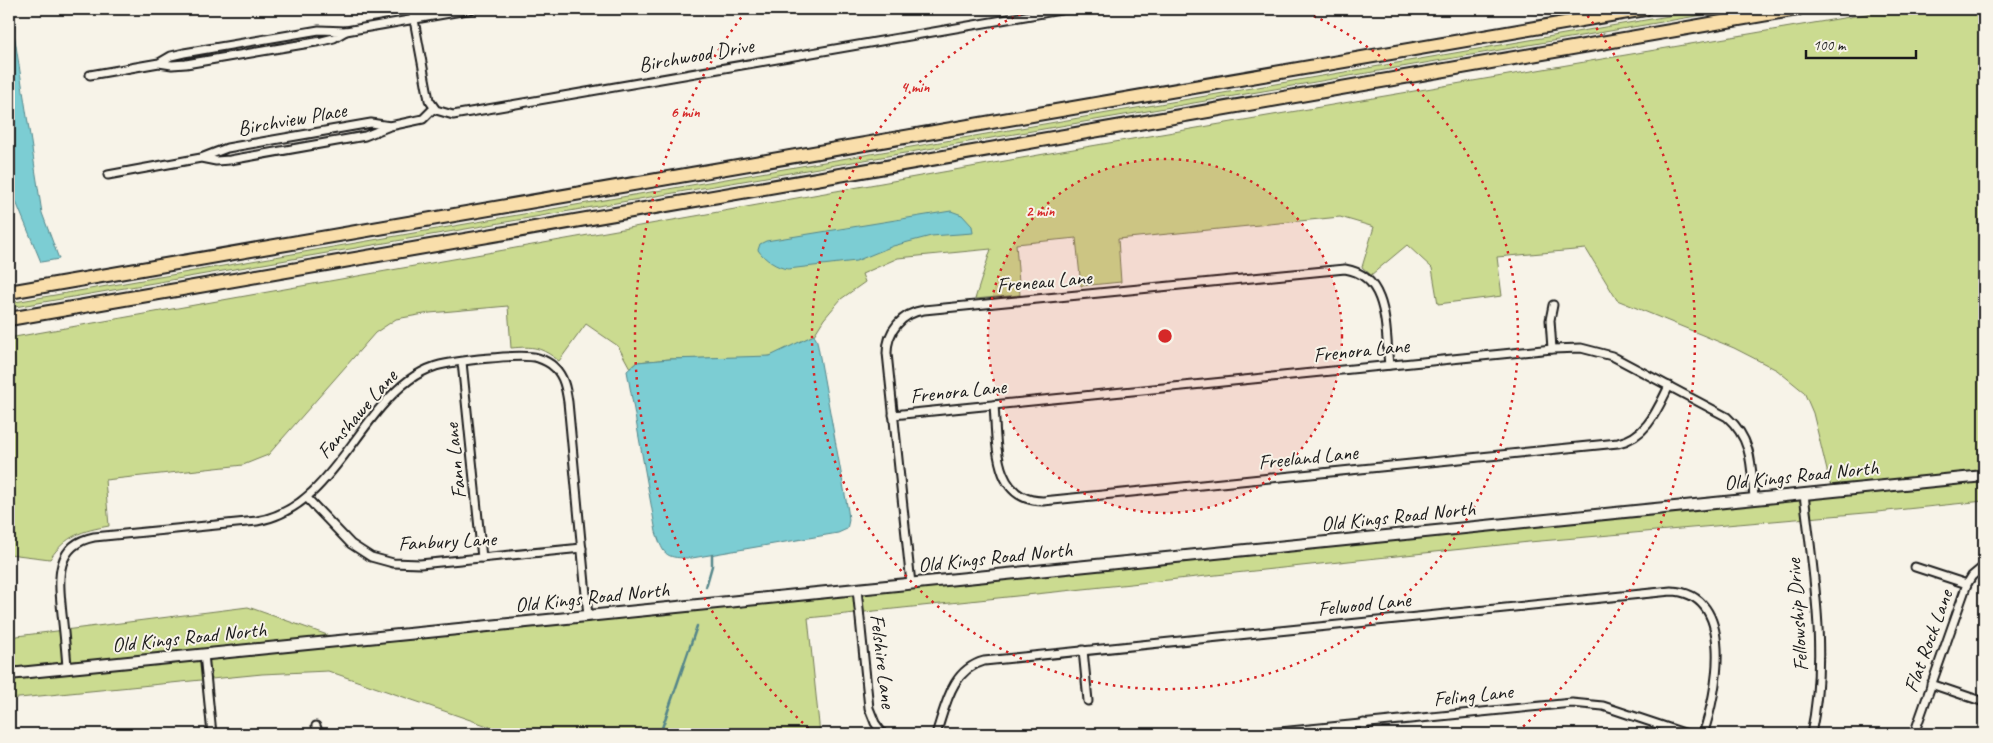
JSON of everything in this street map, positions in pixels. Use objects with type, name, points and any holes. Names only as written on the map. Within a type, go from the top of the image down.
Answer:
[{"type":"highway","points":[[9,292],[1645,9]]},
{"type":"highway","points":[[9,319],[1798,9]]},
{"type":"street","points":[[412,9],[427,93],[434,108]]},
{"type":"street","points":[[90,75],[159,63],[178,54],[319,30],[346,31],[472,9]]},
{"type":"street","name":"Birchwood Drive","points":[[434,108],[446,114],[457,114],[1032,12],[1066,9]]},
{"type":"street","points":[[159,63],[172,65],[186,64],[322,41],[334,38],[346,31]]},
{"type":"street","name":"Birchview Place","points":[[201,158],[216,161],[239,158],[365,136],[390,126],[423,119],[434,108]]},
{"type":"street","name":"Birchview Place","points":[[108,175],[201,158],[227,148],[363,124],[377,123],[390,126]]},
{"type":"street","name":"Freneau Lane","points":[[911,584],[887,359],[888,345],[897,325],[914,312],[1346,269],[1356,271],[1377,289],[1383,309],[1389,365]]},
{"type":"street","points":[[1552,349],[1550,320],[1553,305]]},
{"type":"street","name":"Frenora Lane","points":[[894,415],[1552,349],[1581,348],[1617,358],[1727,417],[1740,431],[1749,451],[1754,498]]},
{"type":"street","name":"Fanshawe Lane","points":[[67,668],[59,575],[64,558],[77,544],[94,537],[263,520],[288,511],[308,498],[400,388],[413,377],[432,368],[462,362],[517,356],[533,357],[551,365],[560,374],[567,395],[588,616]]},
{"type":"street","name":"Fann Lane","points":[[462,362],[482,558]]},
{"type":"street","name":"Freeland Lane","points":[[994,405],[1000,464],[1004,478],[1011,488],[1022,497],[1043,501],[1618,443],[1632,439],[1648,425],[1669,386]]},
{"type":"street","name":"Old Kings Road North","points":[[9,674],[1984,476]]},
{"type":"street","name":"Fellowship Drive","points":[[1804,494],[1819,651],[1817,697],[1811,734]]},
{"type":"street","name":"Fanbury Lane","points":[[308,498],[346,540],[361,552],[376,559],[393,563],[409,564],[582,548]]},
{"type":"street","name":"Flat Rock Lane","points":[[1914,734],[1967,584],[1972,576],[1984,566]]},
{"type":"street","points":[[1916,567],[1967,584]]},
{"type":"street","name":"Felshire Lane","points":[[857,589],[869,708],[875,723],[883,734]]},
{"type":"street","name":"Felwood Lane","points":[[936,734],[955,682],[961,673],[974,664],[990,659],[1677,592],[1689,594],[1700,601],[1709,612],[1714,626],[1716,683],[1704,734]]},
{"type":"street","points":[[1083,650],[1088,701]]},
{"type":"street","points":[[204,654],[212,734]]},
{"type":"street","points":[[1932,684],[1984,702]]},
{"type":"street","name":"Feling Lane","points":[[1258,734],[1551,704],[1582,703],[1610,708],[1687,734]]},
{"type":"street","points":[[1364,723],[1365,734]]},
{"type":"street","points":[[316,726],[319,734]]},
{"type":"green space","points":[[1709,9],[1737,9],[9,308],[9,303]]},
{"type":"green space","points":[[1896,9],[1984,9],[1984,472],[1831,487],[1813,413],[1804,392],[1777,370],[1734,348],[1617,300],[1586,249],[1497,257],[1502,296],[1438,304],[1432,268],[1407,245],[1371,275],[1362,267],[1374,227],[1340,217],[1118,239],[1121,282],[1081,286],[1076,238],[1016,244],[1020,295],[975,299],[991,249],[898,258],[862,274],[865,282],[841,299],[824,319],[814,335],[777,354],[766,357],[670,359],[637,362],[630,368],[618,346],[586,324],[559,361],[537,348],[511,348],[508,306],[430,313],[396,319],[375,333],[268,455],[243,465],[105,480],[109,526],[75,535],[62,544],[50,559],[9,554],[9,338],[1050,153]]},
{"type":"green space","points":[[1984,480],[1984,501],[1529,542],[808,618],[820,734],[511,734],[328,671],[262,674],[9,699],[9,679]]},
{"type":"green space","points":[[248,607],[336,638],[9,670],[9,637]]},
{"type":"water","points":[[9,9],[15,9],[14,33],[42,213],[59,259],[41,262],[9,185]]},
{"type":"water","points":[[951,211],[962,215],[972,226],[973,233],[931,236],[893,246],[856,261],[788,269],[771,262],[758,250],[760,244],[766,241]]},
{"type":"water","points":[[814,335],[817,341],[848,511],[847,529],[838,533],[692,558],[667,554],[661,547],[656,532],[627,371],[637,362],[670,359],[770,356]]},
{"type":"waterway","points":[[706,587],[712,566],[712,555]]},
{"type":"waterway","points":[[660,734],[697,626]]}]
